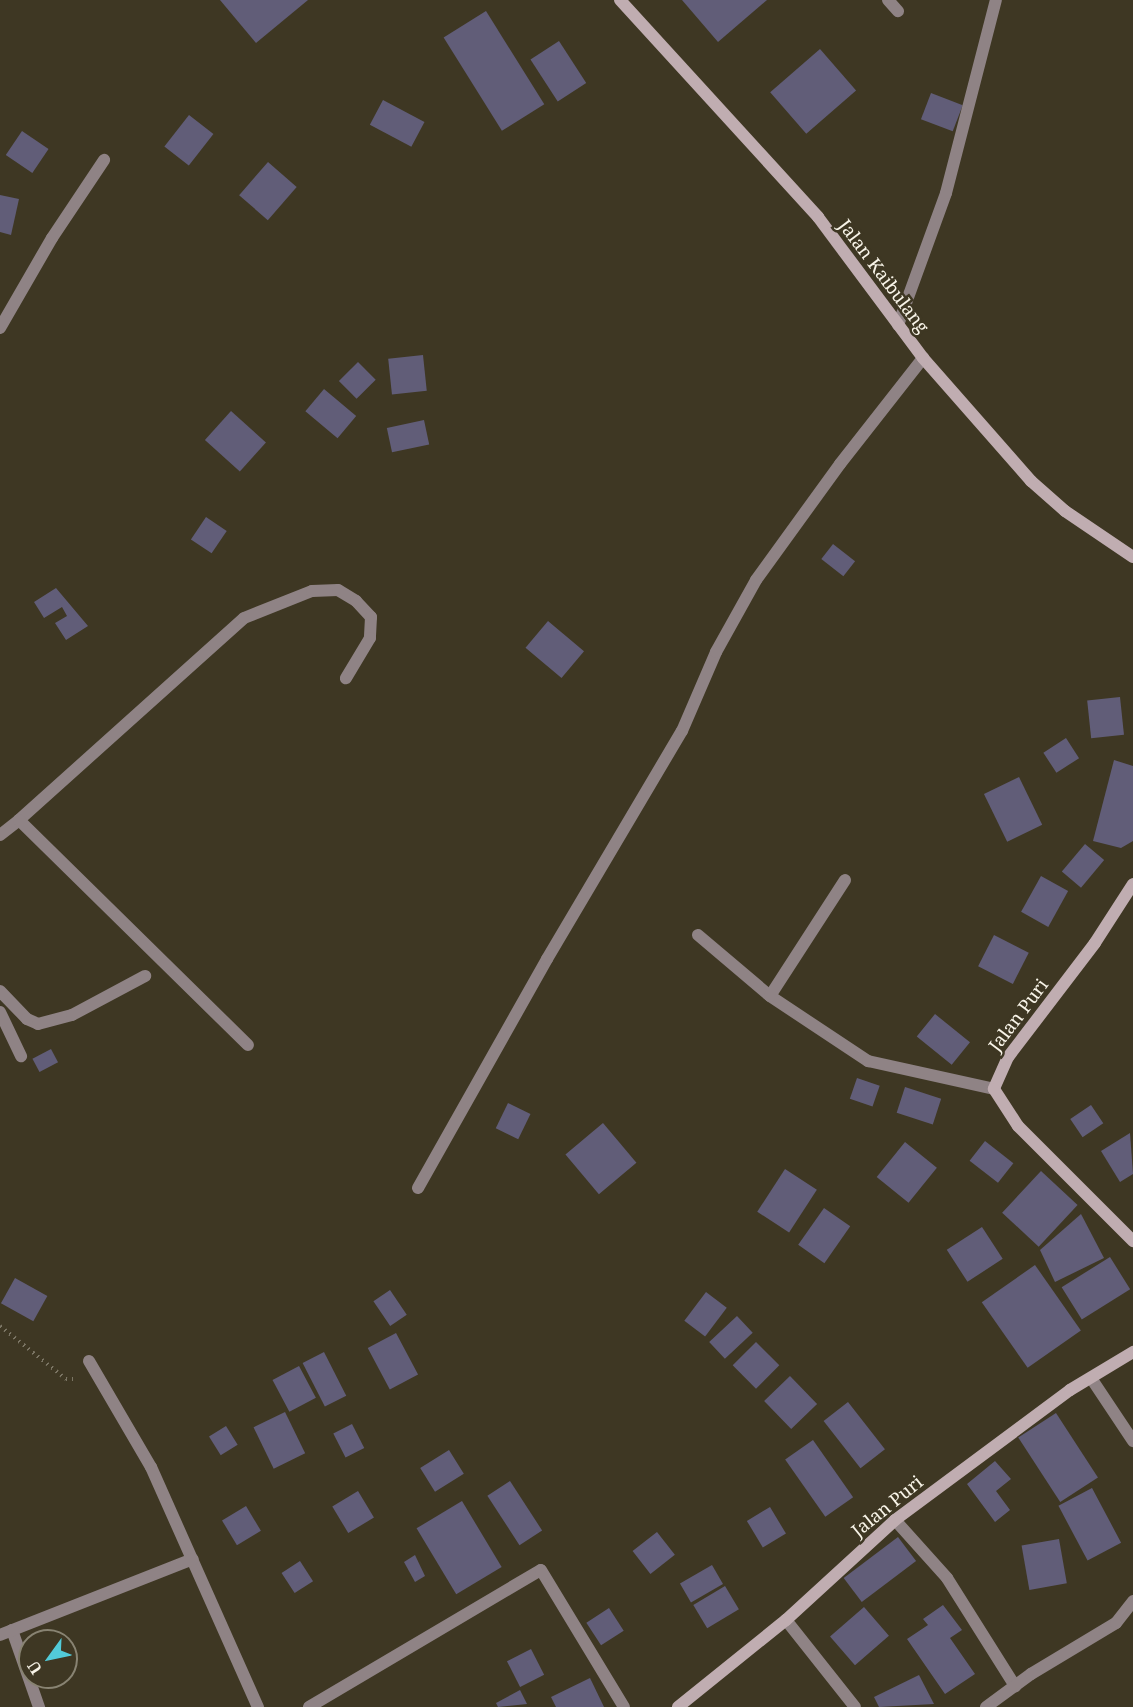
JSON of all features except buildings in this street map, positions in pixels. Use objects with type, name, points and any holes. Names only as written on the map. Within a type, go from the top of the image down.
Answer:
[{"type":"street","name":"Jalan Kaibulang","points":[[621,0],[818,217],[923,358],[1031,481],[1065,511],[1133,557]]},
{"type":"street","points":[[888,0],[898,11]]},
{"type":"street","points":[[898,325],[946,194],[996,0]]},
{"type":"street","points":[[0,328],[52,238],[104,160]]},
{"type":"street","points":[[418,1188],[547,959],[682,731],[716,652],[756,580],[840,464],[923,358]]},
{"type":"street","points":[[0,835],[244,618],[312,591],[338,590],[356,601],[371,617],[370,638],[346,678]]},
{"type":"street","points":[[19,820],[248,1045]]},
{"type":"street","points":[[770,996],[845,880]]},
{"type":"street","name":"Jalan Puri","points":[[994,1089],[1008,1057],[1095,943],[1133,884]]},
{"type":"street","points":[[698,935],[770,996],[868,1061],[994,1089],[1018,1126],[1133,1241]]},
{"type":"street","points":[[0,991],[27,1019],[38,1024],[72,1015],[145,975]]},
{"type":"street","points":[[0,1012],[21,1056]]},
{"type":"street","name":"Jalan Puri","points":[[678,1707],[786,1620],[895,1520],[1091,1378],[1133,1352]]},
{"type":"street","points":[[89,1361],[151,1467],[258,1707]]},
{"type":"street","points":[[1091,1378],[1133,1441]]},
{"type":"street","points":[[895,1520],[947,1578],[1015,1686]]},
{"type":"street","points":[[39,1707],[6,1633],[193,1559]]},
{"type":"street","points":[[309,1707],[541,1570],[624,1707]]},
{"type":"street","points":[[986,1707],[1015,1686],[1116,1623],[1133,1601]]},
{"type":"street","points":[[786,1620],[855,1707]]},
{"type":"path","points":[[0,1326],[66,1379],[100,1381]]}]
